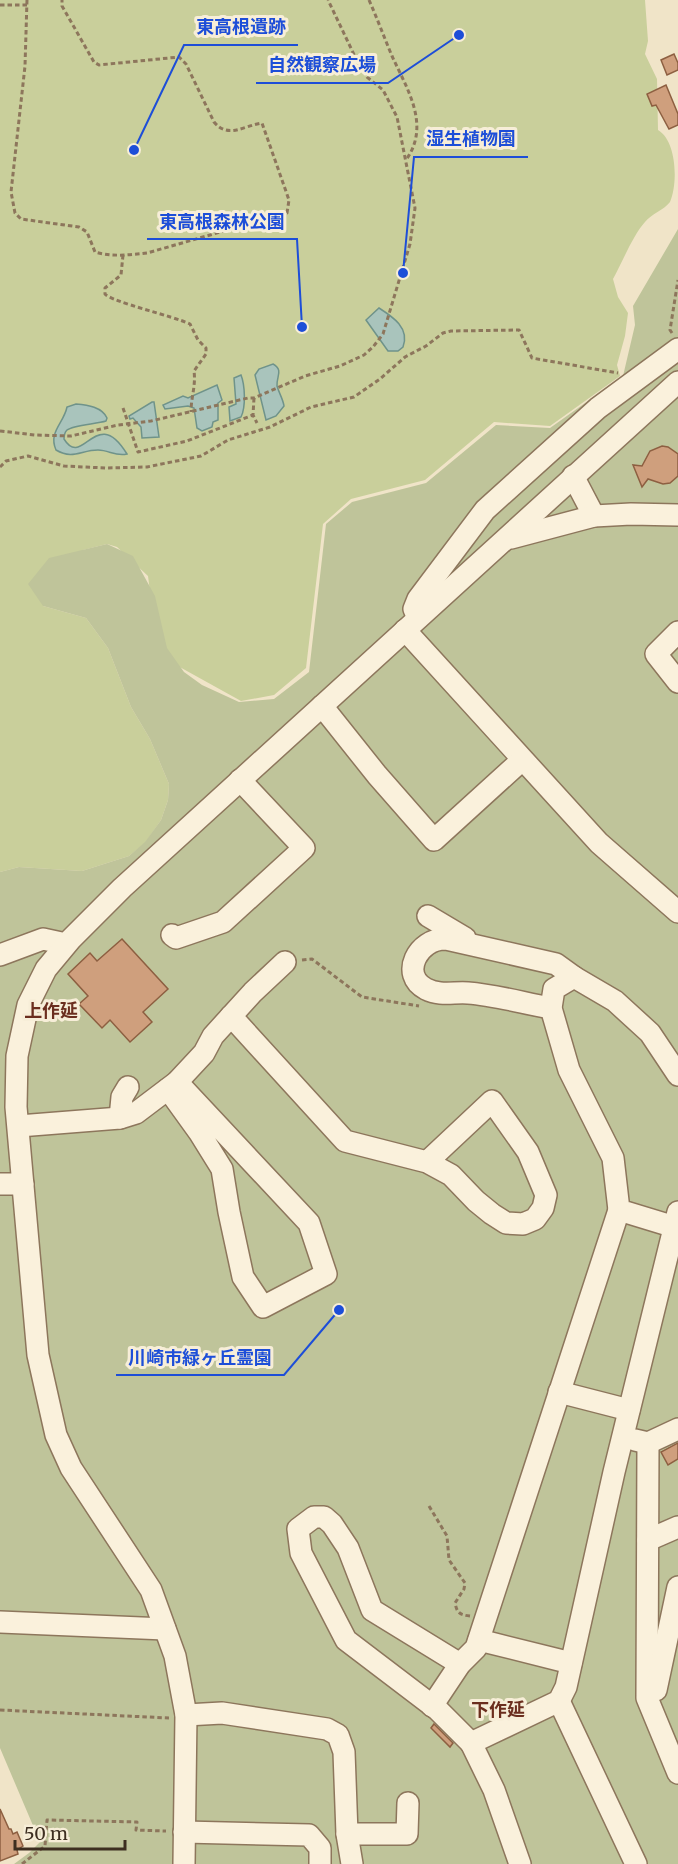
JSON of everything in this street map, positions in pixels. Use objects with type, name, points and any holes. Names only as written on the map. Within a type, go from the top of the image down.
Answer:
[{"type":"street","points":[[677,344],[598,408],[485,510],[418,599],[412,624],[522,760],[599,843],[678,912]]},
{"type":"street","points":[[184,1864],[176,1831],[186,1715],[175,1656],[151,1590],[71,1468],[56,1435],[38,1354],[16,1107],[17,1056],[28,1005],[46,969],[66,944],[122,888],[678,382]]},
{"type":"street","points":[[573,476],[594,516]]},
{"type":"street","points":[[507,539],[594,516],[678,515]]},
{"type":"street","points":[[678,632],[656,654],[678,682]]},
{"type":"street","points":[[321,706],[434,840],[522,760]]},
{"type":"street","points":[[172,934],[176,938],[223,922],[304,848],[240,780]]},
{"type":"street","points":[[428,916],[481,947]]},
{"type":"street","points":[[0,955],[43,939],[66,944]]},
{"type":"street","points":[[574,977],[552,999],[467,993],[443,994],[425,988],[416,978],[414,971],[416,954],[427,943],[446,939],[556,964],[615,1001],[650,1033],[678,1075]]},
{"type":"street","points":[[19,1126],[120,1118],[136,1113],[172,1085],[204,1053],[213,1036],[253,992],[285,962]]},
{"type":"street","points":[[432,1706],[460,1664],[476,1648],[619,1210],[613,1158],[569,1070],[552,999],[556,964]]},
{"type":"street","points":[[231,1016],[345,1141],[427,1162],[451,1175],[476,1201],[506,1223],[523,1224],[535,1219],[543,1208],[546,1195],[528,1152],[492,1101],[427,1162]]},
{"type":"street","points":[[172,1085],[309,1223],[326,1274],[263,1307],[243,1277],[222,1169],[172,1085]]},
{"type":"street","points":[[120,1118],[122,1097],[128,1087]]},
{"type":"street","points":[[0,1184],[23,1184]]},
{"type":"street","points":[[471,1743],[559,1701],[566,1687],[629,1410],[677,1222],[619,1210]]},
{"type":"street","points":[[559,1392],[629,1410]]},
{"type":"street","points":[[623,1436],[648,1443],[678,1429]]},
{"type":"street","points":[[648,1443],[647,1698],[678,1773]]},
{"type":"street","points":[[460,1664],[372,1610],[348,1548],[332,1524],[324,1517],[314,1517],[298,1529],[301,1553],[346,1640],[432,1706],[471,1743],[494,1790],[520,1864]]},
{"type":"street","points":[[648,1540],[678,1527]]},
{"type":"street","points":[[647,1698],[656,1692],[678,1587]]},
{"type":"street","points":[[0,1622],[165,1629]]},
{"type":"street","points":[[479,1640],[571,1663]]},
{"type":"street","points":[[559,1701],[636,1864]]},
{"type":"street","points":[[186,1715],[222,1713],[327,1729],[338,1735],[344,1752],[347,1834],[352,1864]]},
{"type":"street","points":[[347,1834],[407,1834],[408,1803]]},
{"type":"street","points":[[176,1831],[309,1835],[320,1848],[320,1864]]},
{"type":"path","points":[[27,0],[25,66],[11,192],[15,213],[21,219],[79,227],[87,232],[95,252],[123,255],[147,253],[287,213],[289,200],[262,123],[230,132],[219,127],[214,122],[186,64],[178,57],[99,65],[94,62],[62,6],[62,0]]},
{"type":"path","points":[[0,430],[35,435],[71,436],[254,398],[305,376],[340,366],[364,355],[383,334],[410,244],[415,208],[397,117],[392,105],[383,90],[367,77],[359,65],[328,0]]},
{"type":"path","points":[[369,0],[411,94],[418,118],[413,151],[406,160]]},
{"type":"path","points":[[0,5],[27,5]]},
{"type":"path","points":[[123,255],[122,275],[105,288],[105,294],[109,298],[150,309],[190,324],[198,340],[206,348],[206,354],[194,371],[196,385],[191,393],[191,412]]},
{"type":"path","points":[[677,344],[670,330],[678,280]]},
{"type":"path","points":[[0,467],[6,461],[28,456],[64,466],[106,468],[147,467],[201,456],[228,440],[270,427],[311,407],[354,397],[380,379],[405,357],[451,331],[519,330],[531,358],[617,373]]},
{"type":"path","points":[[254,398],[253,416],[256,423]]},
{"type":"path","points":[[124,410],[138,452],[187,441],[253,416]]},
{"type":"path","points":[[285,962],[312,959],[362,997],[419,1006]]},
{"type":"path","points":[[429,1506],[447,1536],[449,1560],[465,1583],[464,1589],[454,1603],[456,1611],[461,1615],[472,1616],[480,1614],[490,1606]]},
{"type":"path","points":[[0,1710],[171,1718],[186,1715]]},
{"type":"path","points":[[22,1864],[45,1846],[48,1820],[136,1822],[136,1830],[176,1831]]},
{"type":"green space","points":[[0,0],[645,0],[648,41],[645,54],[657,79],[658,130],[669,143],[674,163],[674,185],[670,202],[648,219],[641,228],[613,279],[618,297],[628,313],[625,336],[617,365],[620,376],[550,426],[494,422],[425,480],[351,499],[323,524],[306,668],[274,695],[241,701],[158,655],[148,576],[117,547],[107,544],[83,550],[43,606],[86,618],[108,648],[131,707],[150,739],[169,784],[168,800],[161,820],[145,843],[129,856],[82,871],[19,867],[0,872]]},
{"type":"green space","points":[[678,229],[678,1864],[14,1864],[40,1842],[0,1748],[0,872],[19,867],[82,871],[129,856],[145,842],[161,820],[168,800],[169,784],[150,739],[131,707],[108,648],[86,618],[43,606],[28,584],[49,558],[107,544],[133,556],[155,596],[167,648],[184,672],[202,685],[239,702],[274,699],[309,672],[326,524],[352,502],[426,483],[496,425],[550,428],[623,376],[635,325],[633,306]]},
{"type":"water","points":[[379,308],[395,319],[402,329],[405,340],[403,347],[398,351],[388,351],[366,320]]},
{"type":"water","points":[[273,364],[279,371],[277,386],[284,406],[276,416],[266,420],[255,375],[259,369]]},
{"type":"water","points":[[241,375],[244,396],[243,413],[241,417],[230,421],[229,407],[236,404],[234,378]]},
{"type":"water","points":[[217,385],[222,400],[218,403],[218,420],[213,422],[212,427],[202,431],[197,428],[194,408],[188,406],[165,409],[163,405],[183,396],[188,398]]},
{"type":"water","points":[[154,402],[159,437],[142,438],[141,427],[129,416]]},
{"type":"water","points":[[76,404],[98,409],[107,418],[106,421],[67,430],[64,439],[71,446],[78,447],[98,435],[107,434],[116,440],[127,454],[119,455],[92,450],[67,454],[56,450],[55,433],[67,407]]},
{"type":"building","points":[[674,54],[678,70],[667,75],[661,60]]},
{"type":"building","points":[[666,85],[678,114],[678,125],[669,129],[656,105],[652,106],[647,94]]},
{"type":"building","points":[[662,446],[678,454],[678,476],[670,483],[663,484],[648,479],[642,487],[633,465],[642,466],[650,451]]},
{"type":"building","points":[[122,939],[168,989],[143,1012],[152,1022],[130,1042],[110,1020],[102,1028],[79,1004],[88,996],[68,974],[90,953],[97,961]]},
{"type":"building","points":[[678,1443],[678,1459],[668,1465],[661,1452]]},
{"type":"building","points":[[434,1724],[453,1743],[450,1747],[431,1728]]},
{"type":"building","points":[[0,1809],[9,1829],[13,1834],[17,1832],[23,1846],[17,1850],[18,1854],[0,1861]]},
{"type":"place","name":"自然観察広場","points":[[459,35]]},
{"type":"place","name":"東高根遺跡","points":[[134,150]]},
{"type":"place","name":"湿生植物園","points":[[403,273]]},
{"type":"place","name":"東高根森林公園","points":[[302,327]]},
{"type":"place","name":"川崎市緑ヶ丘霊園","points":[[339,1310]]},
{"type":"district","name":"上作延","points":[[51,1010]]},
{"type":"district","name":"下作延","points":[[498,1709]]}]
